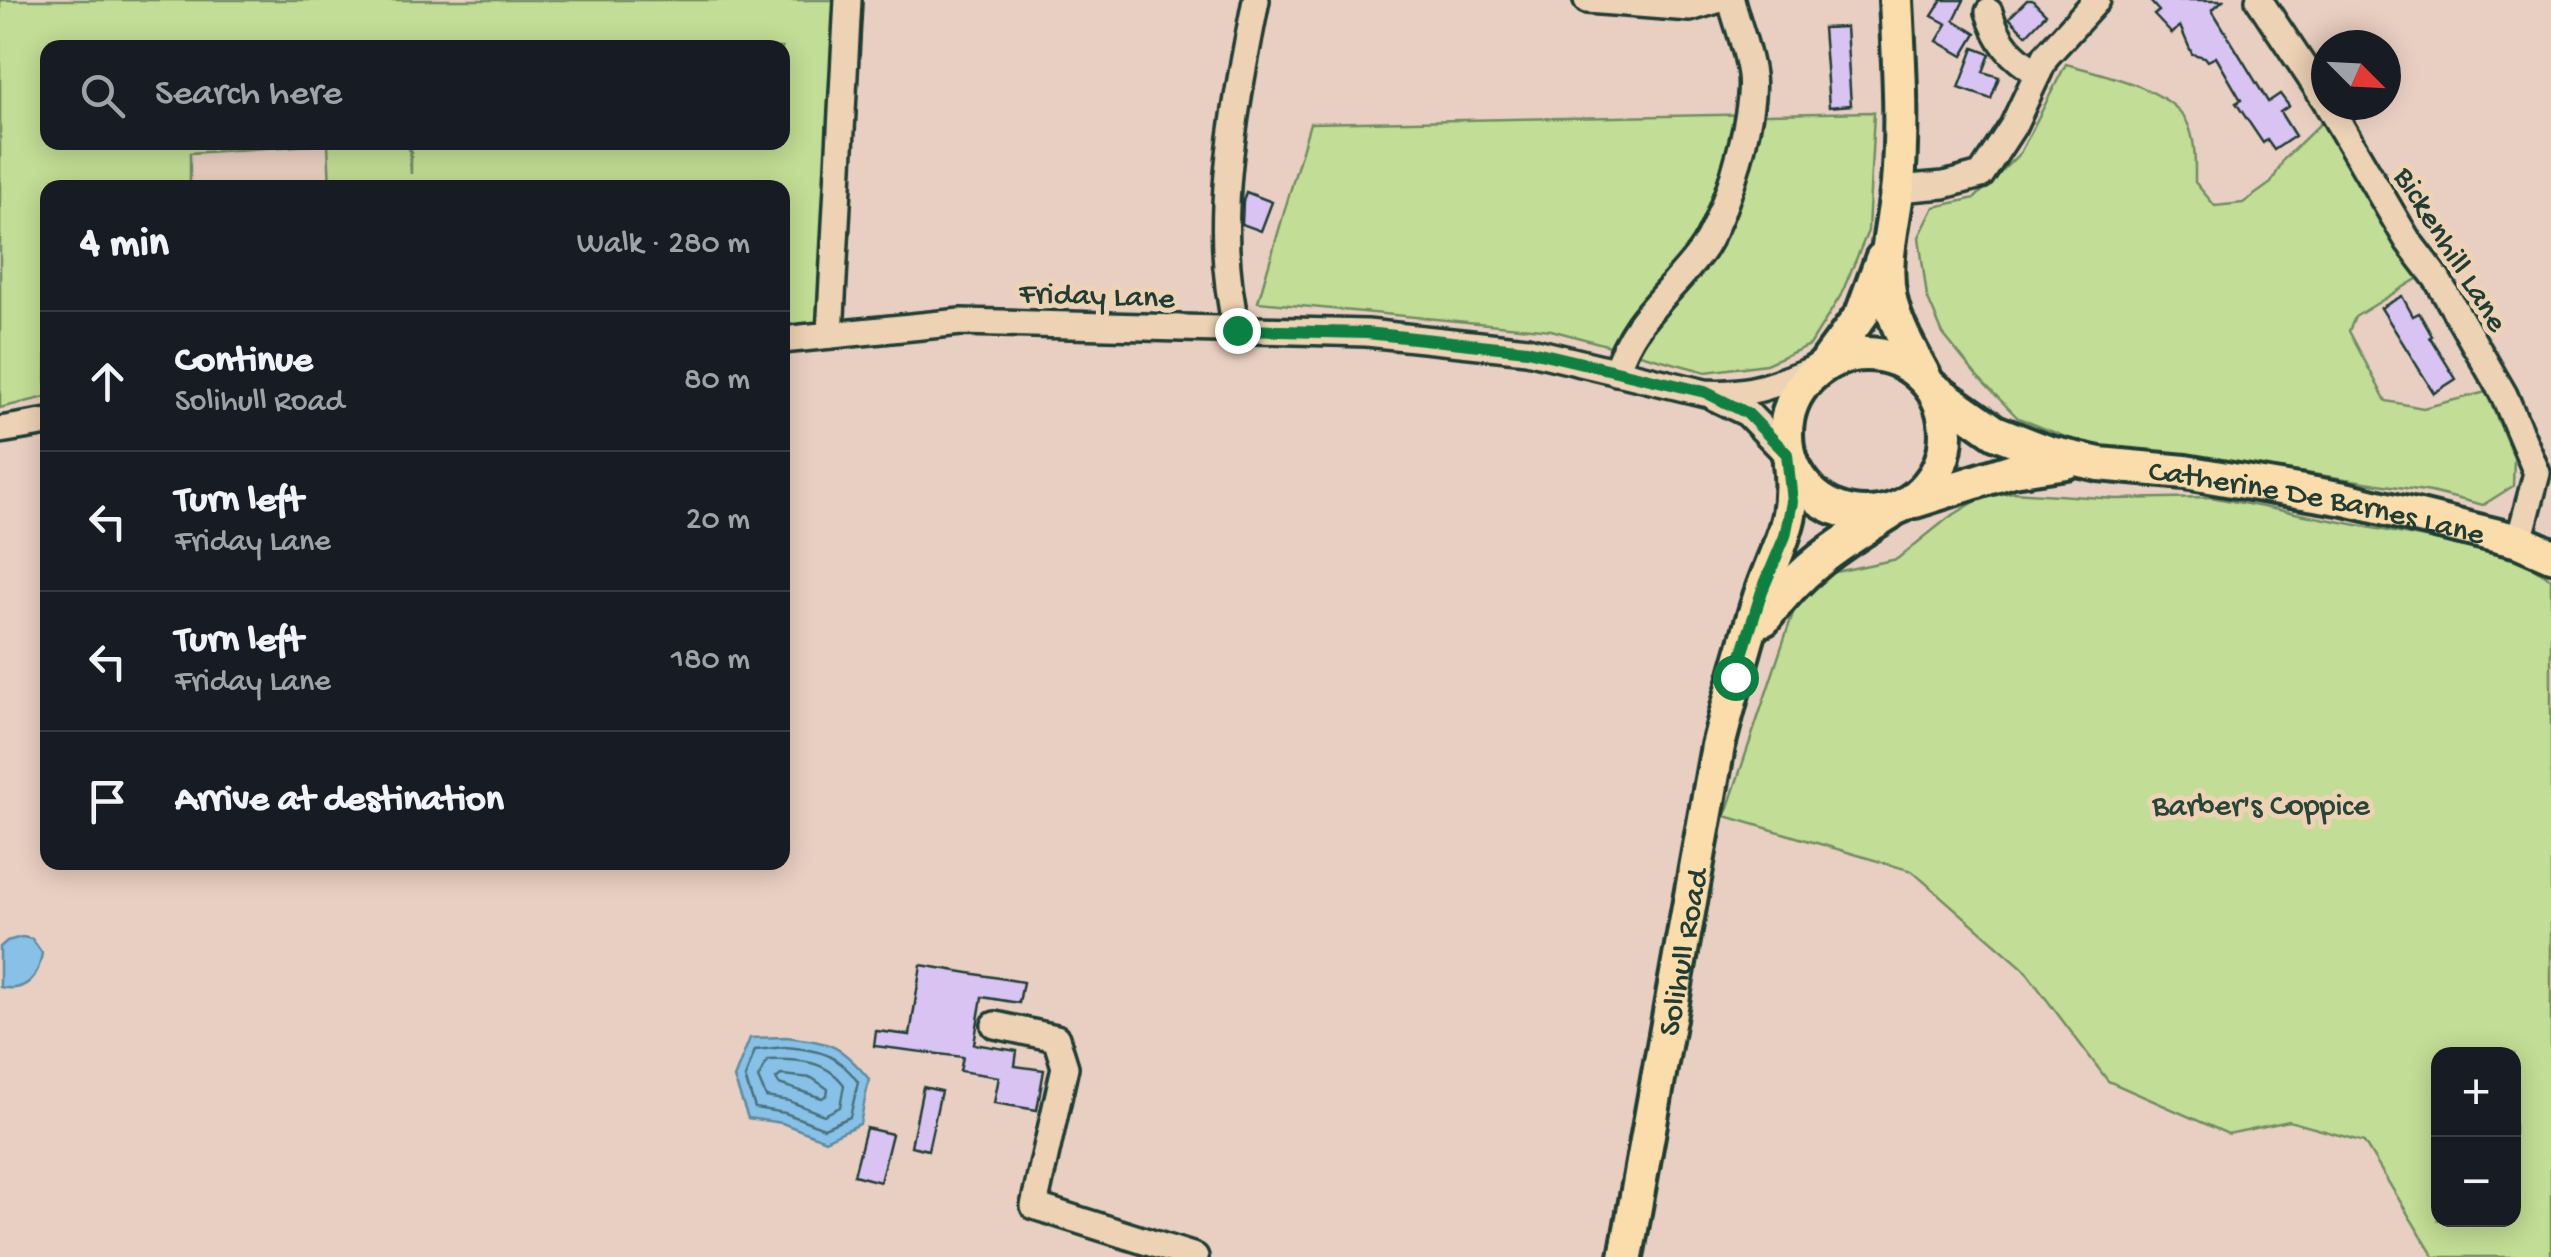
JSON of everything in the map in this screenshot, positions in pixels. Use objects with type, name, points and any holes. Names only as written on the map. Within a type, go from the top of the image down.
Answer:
[{"type":"main road","points":[[1891,226],[1870,296],[1851,332],[1790,409],[1785,436],[1788,458],[1804,485],[1830,505],[1860,513],[1903,506],[1934,476],[1944,448],[1944,418],[1900,331],[1890,302],[1887,268],[1900,140],[1896,0]]},
{"type":"main road","points":[[1822,364],[1843,354],[1874,355],[1890,358],[1929,382]]},
{"type":"main road","name":"Catherine De Barnes Lane","points":[[1929,382],[1995,432],[2026,446],[2080,461],[2185,472],[2345,498],[2519,541],[2551,555]]},
{"type":"main road","name":"Solihull Road","points":[[1626,1257],[1718,746],[1745,647],[1790,520],[1788,458]]},
{"type":"main road","name":"Catherine De Barnes Lane","points":[[1903,506],[2012,470],[2080,461]]},
{"type":"main road","name":"Solihull Road","points":[[1745,647],[1777,600],[1810,566],[1903,506]]},
{"type":"street","points":[[830,336],[848,0]]},
{"type":"street","points":[[1237,330],[1224,254],[1235,109],[1256,0]]},
{"type":"street","points":[[1588,0],[1690,8],[1717,0]]},
{"type":"street","points":[[1616,372],[1625,343],[1636,326],[1703,250],[1717,221],[1741,146],[1750,111],[1751,76],[1731,0]]},
{"type":"street","points":[[1898,188],[1944,185],[1981,175],[2013,126],[2046,56],[2097,0]]},
{"type":"street","name":"Bickenhill Lane","points":[[2259,0],[2311,79]]},
{"type":"street","points":[[1989,12],[1996,36],[2016,59],[2038,73]]},
{"type":"street","name":"Bickenhill Lane","points":[[2337,120],[2496,381],[2537,473],[2519,541]]},
{"type":"street","name":"Friday Lane","points":[[790,339],[961,322],[1367,333],[1510,348],[1733,395],[1757,392],[1822,364]]},
{"type":"street","name":"Friday Lane","points":[[1705,392],[1747,413],[1788,458]]},
{"type":"street","points":[[0,430],[40,423]]},
{"type":"street","points":[[2530,458],[2551,440]]},
{"type":"street","points":[[995,1025],[1056,1038],[1065,1067],[1034,1206],[1195,1257]]},
{"type":"green space","points":[[0,0],[857,0],[840,322],[790,327],[790,180],[330,180],[328,150],[410,150],[411,174],[411,150],[790,150],[790,40],[40,40],[40,150],[236,150],[190,153],[190,180],[40,180],[40,398],[0,408]]},
{"type":"green space","points":[[2066,64],[2132,83],[2177,109],[2192,135],[2195,182],[2215,206],[2243,203],[2271,183],[2284,159],[2324,120],[2428,272],[2355,317],[2349,331],[2386,401],[2423,408],[2486,392],[2514,458],[2513,486],[2483,505],[2431,492],[2286,470],[2090,447],[2018,418],[1943,334],[1927,297],[1919,237],[1934,207],[1975,198],[2020,153]]},
{"type":"green space","points":[[1874,112],[1868,231],[1841,295],[1810,345],[1766,364],[1706,372],[1551,330],[1258,302],[1310,123]]},
{"type":"green space","name":"Barber's Coppice","points":[[2013,492],[2116,499],[2211,497],[2513,555],[2551,579],[2551,1257],[2434,1257],[2364,1142],[2289,1121],[2228,1134],[2108,1081],[2023,968],[1912,871],[1725,816],[1795,607],[1831,573],[1897,559],[1948,518],[1981,498]]},
{"type":"water","points":[[22,937],[32,939],[42,953],[38,969],[24,985],[0,987],[0,947]]},
{"type":"water","points":[[750,1038],[814,1041],[841,1051],[869,1079],[860,1124],[825,1140],[782,1123],[748,1118],[734,1078]]},
{"type":"building","points":[[1942,0],[1964,0],[1954,20],[1976,34],[1963,56],[1937,41],[1947,24],[1932,16]]},
{"type":"building","points":[[2027,0],[2046,14],[2026,35],[2009,18]]},
{"type":"building","points":[[2149,0],[2223,0],[2212,10],[2268,102],[2280,94],[2289,106],[2280,112],[2295,136],[2274,150],[2267,140],[2263,143],[2236,103],[2241,100],[2216,57],[2208,61],[2192,54],[2180,26],[2172,34],[2154,15],[2159,11]]},
{"type":"building","points":[[1846,27],[1851,105],[1829,107],[1823,28]]},
{"type":"building","points":[[1974,48],[1990,54],[1983,72],[1999,77],[1991,99],[1959,88]]},
{"type":"building","points":[[1246,192],[1272,202],[1261,231],[1242,224]]},
{"type":"building","points":[[2402,296],[2413,316],[2419,313],[2456,379],[2434,393],[2381,308]]},
{"type":"building","points":[[921,965],[1023,982],[1019,1003],[982,997],[974,1044],[1017,1051],[1015,1066],[1044,1070],[1037,1110],[994,1103],[999,1077],[960,1071],[963,1057],[874,1046],[876,1031],[910,1035]]},
{"type":"building","points":[[923,1087],[941,1091],[928,1150],[911,1146]]},
{"type":"building","points":[[866,1128],[892,1134],[880,1182],[854,1175]]},
{"type":"route","points":[[1237,330],[1367,333],[1527,350],[1705,392],[1747,413],[1787,454],[1792,502],[1785,536],[1762,591],[1735,677]]}]
